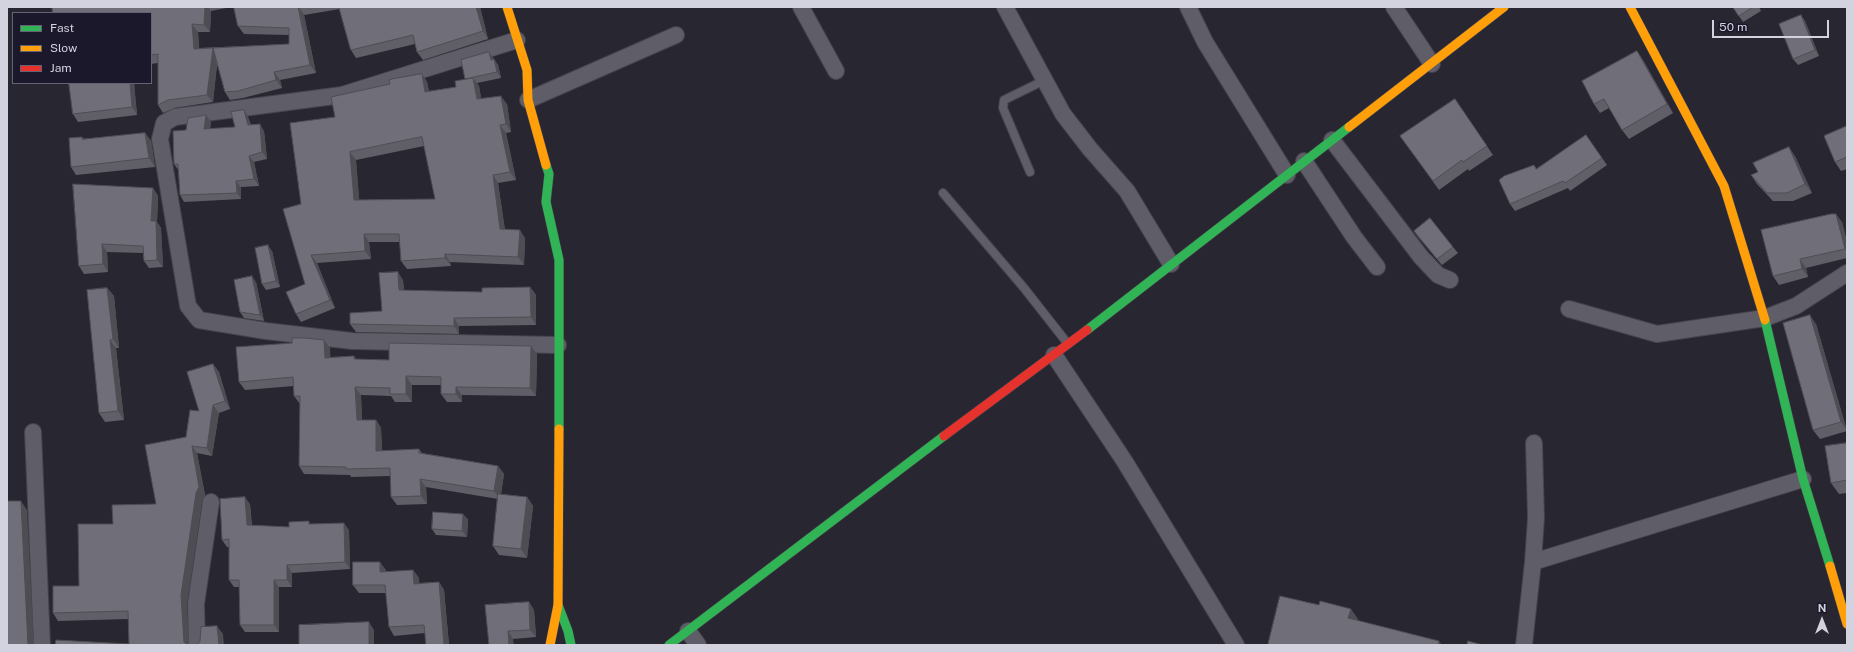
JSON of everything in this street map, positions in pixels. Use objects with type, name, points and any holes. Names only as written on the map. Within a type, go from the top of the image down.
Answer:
[{"type":"main road","points":[[507,7],[527,70],[528,100],[549,174],[546,202],[559,260],[558,605],[550,645]]},
{"type":"main road","points":[[669,645],[992,399],[1054,355],[1504,7]]},
{"type":"main road","points":[[1630,7],[1676,92],[1724,186],[1766,318],[1803,479],[1847,624]]},
{"type":"main road","points":[[558,605],[568,631],[571,645]]},
{"type":"street","points":[[801,7],[836,71]]},
{"type":"street","points":[[1005,7],[1063,114],[1090,149],[1127,191],[1171,264]]},
{"type":"street","points":[[1188,7],[1205,42],[1287,175]]},
{"type":"street","points":[[1394,7],[1432,64]]},
{"type":"street","points":[[528,100],[676,35]]},
{"type":"street","points":[[518,40],[342,95],[175,117],[164,123],[160,139],[188,306],[199,320],[266,331],[352,340],[558,345]]},
{"type":"street","points":[[1332,140],[1420,257],[1438,275],[1450,280]]},
{"type":"street","points":[[1304,161],[1354,237],[1377,267]]},
{"type":"street","points":[[1569,309],[1656,334],[1766,318],[1796,306],[1847,273]]},
{"type":"street","points":[[1054,355],[1130,468],[1236,645]]},
{"type":"street","points":[[33,432],[42,645]]},
{"type":"street","points":[[1524,645],[1536,518],[1534,443]]},
{"type":"street","points":[[1533,562],[1803,479]]},
{"type":"street","points":[[197,645],[196,604],[211,502]]},
{"type":"street","points":[[688,631],[698,645]]},
{"type":"lane","points":[[1030,172],[1003,108],[1004,100],[1045,80]]},
{"type":"lane","points":[[943,193],[1024,288],[1068,344]]},
{"type":"building","points":[[52,7],[205,7],[204,25],[192,24],[194,49],[213,48],[207,95],[168,100],[158,105],[158,54],[152,55],[152,12],[53,12]]},
{"type":"building","points":[[234,7],[298,7],[310,65],[274,72],[276,80],[238,91],[225,92],[213,48],[289,44],[289,28],[238,26]]},
{"type":"building","points":[[339,7],[476,7],[483,31],[417,52],[413,35],[351,50]]},
{"type":"building","points":[[1733,7],[1753,7],[1739,16]]},
{"type":"building","points":[[1801,15],[1815,50],[1793,59],[1779,24]]},
{"type":"building","points":[[1637,51],[1667,104],[1622,130],[1604,99],[1594,104],[1582,81]]},
{"type":"building","points":[[489,52],[491,60],[494,59],[497,72],[465,79],[461,60]]},
{"type":"building","points":[[422,74],[425,92],[456,87],[455,81],[473,78],[477,99],[501,96],[506,124],[500,125],[510,172],[493,175],[500,229],[520,230],[518,257],[445,254],[445,258],[401,261],[399,234],[364,234],[365,251],[311,255],[330,300],[296,314],[286,292],[305,284],[283,209],[301,204],[290,123],[335,117],[331,97],[390,84],[389,80]],"holes":[[[422,137],[435,199],[354,200],[350,152]]]},
{"type":"building","points":[[69,84],[130,84],[132,107],[73,114]]},
{"type":"building","points":[[1455,99],[1487,146],[1463,162],[1462,160],[1433,181],[1400,136]]},
{"type":"building","points":[[244,110],[248,125],[260,124],[262,152],[249,156],[254,179],[236,181],[237,193],[180,195],[178,164],[174,164],[173,131],[186,130],[188,118],[206,115],[204,129],[235,127],[231,112]]},
{"type":"building","points":[[1847,126],[1847,157],[1835,162],[1824,136]]},
{"type":"building","points":[[145,133],[149,158],[71,167],[69,138],[82,137],[82,139]]},
{"type":"building","points":[[1586,135],[1602,158],[1565,183],[1563,181],[1510,204],[1499,180],[1504,176],[1534,165],[1536,169]]},
{"type":"building","points":[[1789,147],[1805,184],[1787,193],[1767,193],[1751,175],[1758,172],[1753,163]]},
{"type":"building","points":[[73,184],[153,188],[151,221],[156,221],[157,260],[144,261],[143,246],[102,244],[103,264],[79,266]]},
{"type":"building","points":[[1836,214],[1845,249],[1800,259],[1802,269],[1773,276],[1761,230]]},
{"type":"building","points":[[1430,218],[1453,247],[1437,259],[1414,231]]},
{"type":"building","points":[[268,245],[276,281],[262,284],[255,248]]},
{"type":"building","points":[[398,272],[399,290],[482,292],[482,288],[530,287],[531,317],[454,318],[454,326],[350,324],[350,313],[382,311],[379,273]]},
{"type":"building","points":[[252,276],[260,315],[240,312],[234,280]]},
{"type":"building","points":[[107,288],[113,339],[110,340],[118,411],[99,413],[87,290]]},
{"type":"building","points":[[1810,315],[1841,422],[1813,430],[1783,323]]},
{"type":"building","points":[[292,338],[324,340],[325,358],[354,356],[354,359],[389,360],[389,343],[531,346],[530,388],[456,387],[456,394],[441,394],[441,377],[406,376],[406,394],[390,394],[390,388],[355,387],[357,420],[376,420],[376,451],[419,449],[419,453],[498,466],[494,491],[420,479],[421,496],[391,497],[390,468],[346,469],[346,467],[299,466],[300,396],[294,396],[293,377],[239,382],[236,347],[292,343]]},
{"type":"building","points":[[213,364],[225,401],[213,405],[207,448],[192,446],[199,487],[196,493],[181,595],[184,642],[188,645],[55,645],[56,640],[129,644],[128,611],[53,613],[53,586],[79,586],[78,524],[113,524],[112,505],[156,504],[145,445],[186,437],[190,410],[199,411],[187,372]]},
{"type":"building","points":[[1847,443],[1847,480],[1831,483],[1825,446]]},
{"type":"building","points":[[498,494],[527,497],[521,549],[493,546]]},
{"type":"building","points":[[245,497],[247,525],[289,527],[289,522],[309,521],[309,524],[344,523],[345,562],[287,565],[287,580],[274,580],[274,625],[240,625],[239,580],[229,580],[229,539],[222,540],[220,499]]},
{"type":"building","points":[[7,501],[21,501],[28,645],[7,645]]},
{"type":"building","points":[[433,512],[463,514],[462,531],[432,529]]},
{"type":"building","points":[[353,562],[380,562],[380,572],[413,570],[414,584],[439,582],[444,645],[426,645],[424,625],[389,627],[385,585],[353,585]]},
{"type":"building","points":[[1280,596],[1319,605],[1320,601],[1351,609],[1348,618],[1439,641],[1438,645],[1268,645]]},
{"type":"building","points":[[529,602],[530,630],[508,631],[509,645],[489,645],[485,605]]},
{"type":"building","points":[[369,622],[369,645],[299,645],[299,625]]},
{"type":"building","points":[[217,626],[219,645],[197,645],[200,641],[201,627]]},
{"type":"building","points":[[1468,641],[1483,645],[1467,645]]},
{"type":"traffic: fast","points":[[1087,330],[1349,127]]},
{"type":"traffic: fast","points":[[546,165],[549,174],[546,202],[559,260],[559,429]]},
{"type":"traffic: fast","points":[[1765,320],[1803,479],[1830,566]]},
{"type":"traffic: fast","points":[[669,645],[944,436]]},
{"type":"traffic: fast","points":[[558,605],[568,631],[571,645]]},
{"type":"traffic: slow","points":[[507,7],[527,70],[528,100],[546,165]]},
{"type":"traffic: slow","points":[[1349,127],[1504,7]]},
{"type":"traffic: slow","points":[[1630,7],[1724,186],[1765,320]]},
{"type":"traffic: slow","points":[[550,645],[558,605],[559,429]]},
{"type":"traffic: slow","points":[[1830,566],[1847,624]]},
{"type":"traffic: jam","points":[[944,436],[1087,330]]}]
